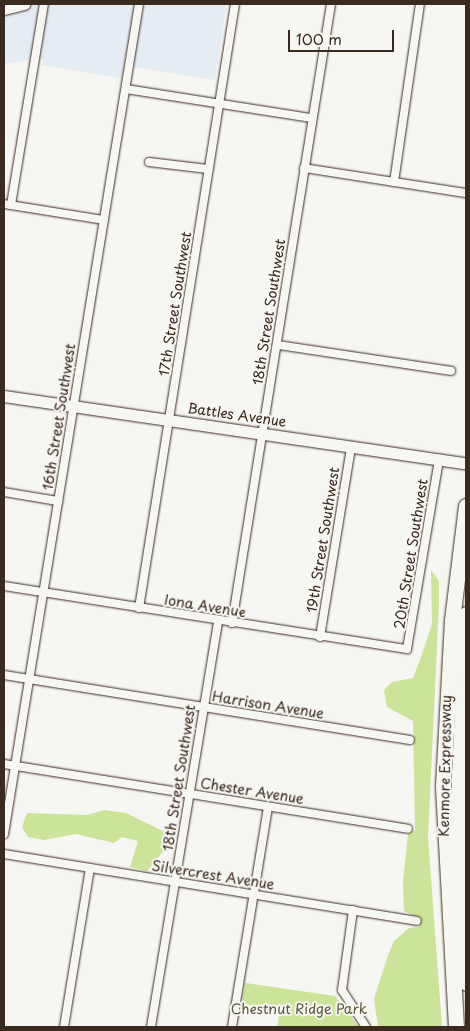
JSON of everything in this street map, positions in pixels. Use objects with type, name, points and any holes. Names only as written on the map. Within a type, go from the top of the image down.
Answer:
[{"type":"highway","name":"Kenmore Expressway","points":[[456,1027],[443,786],[452,620],[466,506]]},
{"type":"highway","name":"Kenmore Expressway","points":[[466,614],[458,739],[466,983]]},
{"type":"highway","points":[[458,739],[466,722]]},
{"type":"street","points":[[4,9],[24,4]]},
{"type":"street","points":[[44,4],[7,204],[104,220]]},
{"type":"street","name":"16th Street Southwest","points":[[4,834],[139,4]]},
{"type":"street","name":"17th Street Southwest","points":[[139,608],[235,4]]},
{"type":"street","name":"18th Street Southwest","points":[[232,623],[278,345],[331,4]]},
{"type":"street","points":[[394,182],[420,4]]},
{"type":"street","points":[[126,89],[312,118]]},
{"type":"street","points":[[149,162],[208,169]]},
{"type":"street","points":[[304,168],[466,193]]},
{"type":"street","points":[[278,345],[451,371]]},
{"type":"street","name":"Battles Avenue","points":[[4,396],[466,463]]},
{"type":"street","name":"19th Street Southwest","points":[[320,637],[352,446]]},
{"type":"street","name":"20th Street Southwest","points":[[403,650],[411,636],[439,459]]},
{"type":"street","points":[[4,492],[58,501]]},
{"type":"street","name":"Iona Avenue","points":[[4,586],[403,650]]},
{"type":"street","name":"18th Street Southwest","points":[[151,1027],[218,621]]},
{"type":"street","name":"Harrison Avenue","points":[[4,675],[410,740]]},
{"type":"street","name":"Chester Avenue","points":[[4,764],[408,829]]},
{"type":"street","points":[[232,1027],[268,807]]},
{"type":"street","name":"Silvercrest Avenue","points":[[4,854],[417,921]]},
{"type":"street","points":[[64,1027],[90,868]]},
{"type":"street","points":[[353,910],[342,990],[366,1027]]},
{"type":"shaded area","points":[[4,4],[227,4],[215,80],[126,66],[123,79],[42,65],[43,58],[4,64]]},
{"type":"green space","points":[[431,570],[439,581],[439,604],[428,837],[442,1027],[378,1027],[374,999],[387,958],[394,941],[409,928],[419,927],[420,918],[404,911],[403,881],[408,834],[415,830],[413,721],[387,707],[384,690],[392,682],[413,678],[432,624]]},
{"type":"green space","points":[[104,810],[126,813],[167,833],[172,840],[147,871],[130,867],[138,841],[122,837],[114,843],[76,834],[44,840],[28,837],[22,827],[27,813],[87,815]]},
{"type":"green space","name":"Chestnut Ridge Park","points":[[245,983],[335,996],[359,1027],[277,1027],[280,1010],[242,1004]]}]
